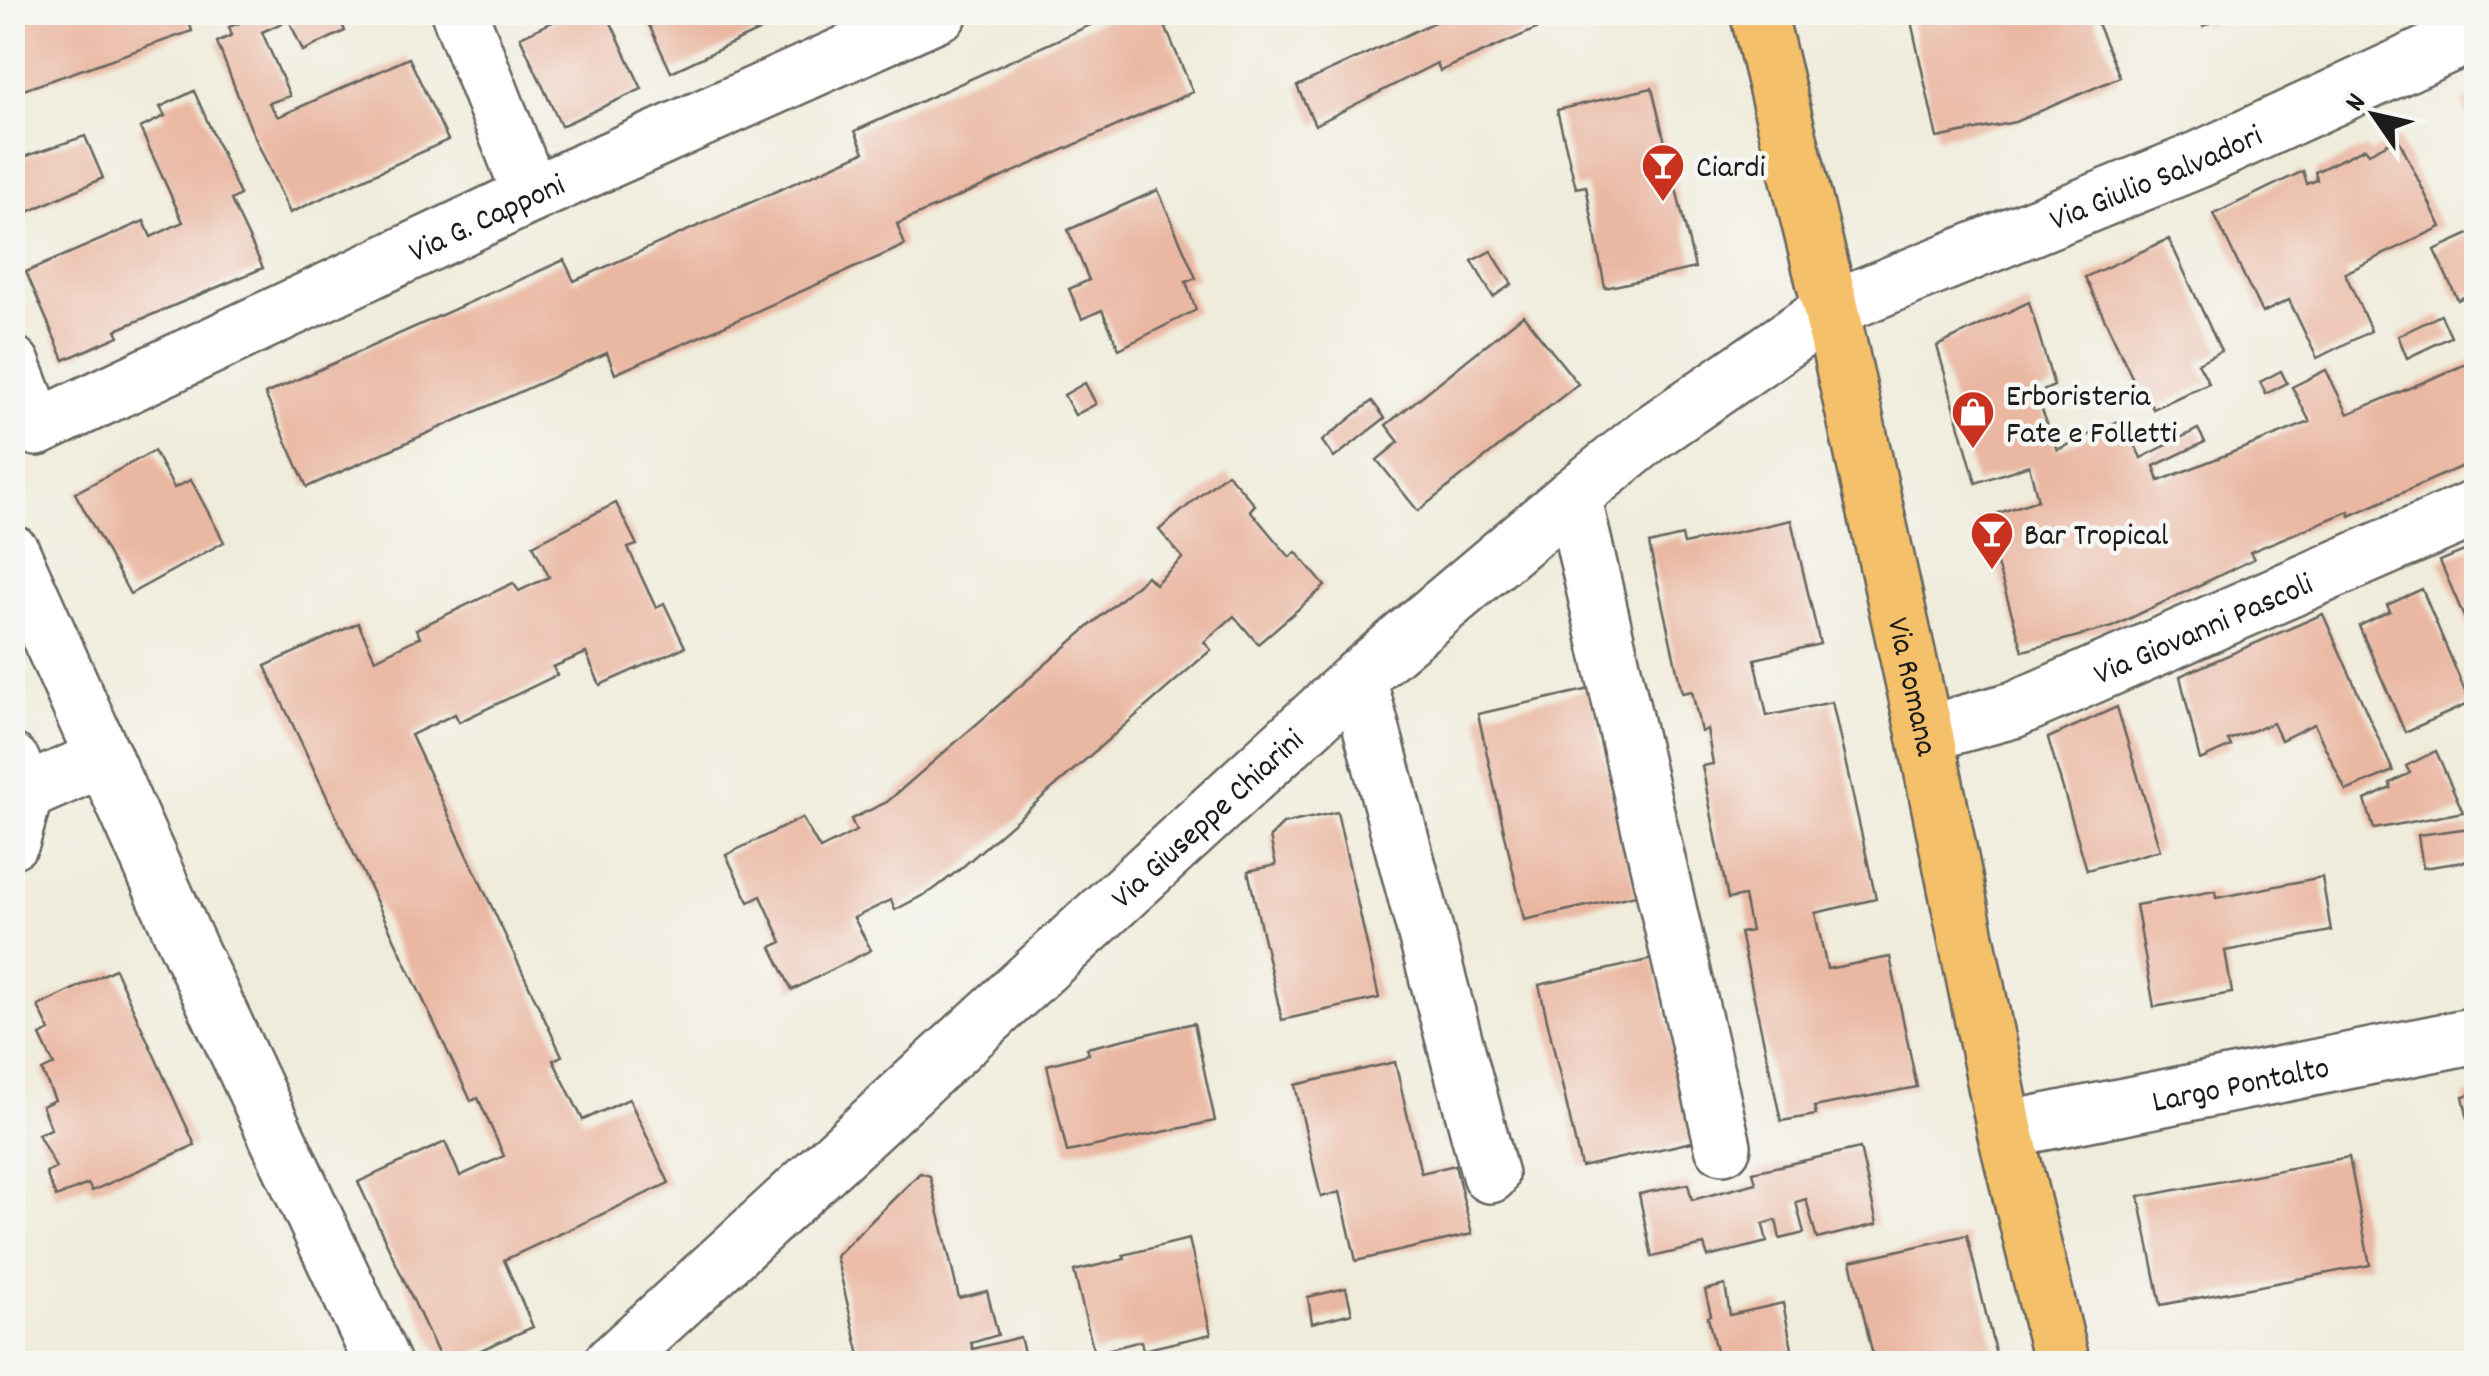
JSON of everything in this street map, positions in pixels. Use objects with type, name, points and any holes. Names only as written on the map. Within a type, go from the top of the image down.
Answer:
[{"type":"main road","name":"Via Romana","points":[[1758,12],[1830,309],[1925,734],[2006,1130],[2062,1364]]},
{"type":"street","points":[[459,12],[531,196]]},
{"type":"street","name":"Via G. Capponi","points":[[12,364],[36,428],[531,196],[940,12]]},
{"type":"street","name":"Via Giulio Salvadori","points":[[1830,309],[2198,160],[2476,32]]},
{"type":"street","name":"Via Giuseppe Chiarini","points":[[611,1364],[1358,678],[1650,434],[1830,309]]},
{"type":"street","points":[[1573,496],[1722,1146]]},
{"type":"street","name":"Via Giovanni Pascoli","points":[[1925,734],[2014,710],[2476,508]]},
{"type":"street","points":[[12,553],[190,951],[383,1364]]},
{"type":"street","points":[[1358,678],[1490,1175]]},
{"type":"street","points":[[17,798],[104,758]]},
{"type":"street","name":"Largo Pontalto","points":[[2006,1130],[2476,1035]]},
{"type":"building","points":[[12,12],[186,12],[192,31],[12,94]]},
{"type":"building","points":[[246,12],[278,12],[282,23],[262,32],[290,96],[269,103],[278,117],[409,58],[448,140],[290,213],[217,42],[232,35],[229,27],[249,19]]},
{"type":"building","points":[[307,12],[336,12],[345,31],[303,51],[289,20]]},
{"type":"building","points":[[561,12],[606,12],[642,89],[561,126],[520,37],[563,17]]},
{"type":"building","points":[[643,12],[799,12],[671,72]]},
{"type":"building","points":[[1119,12],[1159,12],[1193,92],[897,224],[905,245],[881,256],[615,374],[607,353],[307,487],[265,394],[564,260],[574,281],[864,152],[855,131]]},
{"type":"building","points":[[1433,12],[1575,12],[1440,71],[1437,63],[1315,125],[1297,86],[1437,21]]},
{"type":"building","points":[[1909,12],[2003,12],[2004,18],[2025,12],[2092,12],[2120,77],[2015,122],[1937,138]]},
{"type":"building","points":[[2197,12],[2233,12],[2203,26]]},
{"type":"building","points":[[1652,88],[1695,268],[1605,288],[1586,186],[1576,188],[1557,110]]},
{"type":"building","points":[[194,91],[240,195],[231,200],[263,268],[116,330],[119,336],[64,360],[26,272],[144,221],[151,237],[183,222],[140,128],[165,116],[160,107]]},
{"type":"building","points":[[2476,96],[2476,134],[2462,103]]},
{"type":"building","points":[[85,136],[103,178],[26,213],[12,187],[12,161]]},
{"type":"building","points":[[2398,138],[2441,227],[2345,273],[2371,331],[2317,358],[2289,300],[2262,313],[2214,214],[2303,171],[2307,184],[2317,180],[2315,172],[2365,148],[2369,153]]},
{"type":"building","points":[[1158,190],[1196,278],[1186,282],[1196,310],[1119,349],[1102,310],[1082,319],[1069,289],[1089,280],[1068,230]]},
{"type":"building","points":[[2476,231],[2476,290],[2458,300],[2434,250]]},
{"type":"building","points":[[2169,239],[2221,351],[2198,363],[2209,383],[2153,409],[2143,387],[2138,390],[2085,277]]},
{"type":"building","points":[[1491,251],[1512,284],[1493,297],[1472,261]]},
{"type":"building","points":[[2029,302],[2054,386],[2036,394],[2057,450],[2123,419],[2141,458],[2198,429],[2205,442],[2154,466],[2159,481],[2310,422],[2292,387],[2326,370],[2348,414],[2476,360],[2476,460],[2350,516],[2349,511],[2250,552],[2254,559],[2112,627],[2023,651],[1983,518],[2038,500],[2029,465],[1976,483],[1937,346]]},
{"type":"building","points":[[1523,315],[1578,384],[1418,511],[1377,460],[1399,442],[1386,425]]},
{"type":"building","points":[[2441,315],[2451,337],[2407,358],[2398,336]]},
{"type":"building","points":[[2281,371],[2287,383],[2266,394],[2260,382]]},
{"type":"building","points":[[1085,383],[1096,404],[1075,415],[1064,395]]},
{"type":"building","points":[[1372,401],[1385,418],[1334,458],[1322,441]]},
{"type":"building","points":[[154,451],[174,488],[191,480],[224,542],[130,594],[75,493]]},
{"type":"building","points":[[1227,473],[1255,505],[1250,510],[1274,539],[1290,557],[1296,552],[1325,586],[1258,644],[1234,616],[1204,642],[1211,650],[959,870],[933,890],[895,910],[891,900],[854,918],[871,950],[792,990],[771,947],[782,942],[761,896],[749,902],[726,855],[802,818],[820,849],[856,831],[851,819],[887,802],[1147,576],[1155,584],[1183,558],[1159,530]]},
{"type":"building","points":[[616,503],[637,545],[628,548],[656,608],[664,603],[685,647],[600,685],[586,653],[553,667],[557,675],[459,722],[455,714],[411,735],[562,1056],[553,1060],[583,1120],[629,1099],[669,1183],[504,1260],[533,1327],[443,1364],[358,1182],[445,1142],[460,1176],[504,1156],[478,1098],[471,1101],[265,666],[358,623],[375,659],[420,637],[416,629],[513,583],[519,591],[549,577],[533,545]]},
{"type":"building","points":[[1791,520],[1820,644],[1755,659],[1767,716],[1832,702],[1876,899],[1815,913],[1827,969],[1890,957],[1917,1087],[1814,1107],[1816,1115],[1781,1121],[1740,933],[1751,931],[1744,896],[1728,899],[1702,766],[1713,764],[1707,729],[1701,732],[1692,691],[1682,693],[1649,544],[1682,536],[1684,544]]},
{"type":"building","points":[[2476,546],[2476,645],[2440,561]]},
{"type":"building","points":[[2422,589],[2470,703],[2405,732],[2359,626],[2390,611],[2387,605]]},
{"type":"building","points":[[2323,614],[2393,771],[2346,791],[2314,724],[2281,740],[2273,723],[2228,740],[2231,746],[2200,760],[2180,676]]},
{"type":"building","points":[[1590,689],[1636,895],[1524,920],[1478,714]]},
{"type":"building","points":[[2117,707],[2160,850],[2087,870],[2048,738]]},
{"type":"building","points":[[2436,751],[2463,812],[2374,829],[2365,800],[2391,788],[2390,783],[2410,773],[2406,766]]},
{"type":"building","points":[[1337,812],[1379,998],[1282,1020],[1248,871],[1276,865],[1270,837],[1283,824]]},
{"type":"building","points":[[2470,828],[2476,860],[2423,868],[2418,835]]},
{"type":"building","points":[[2322,877],[2331,931],[2225,951],[2232,993],[2154,1007],[2136,905],[2215,891],[2216,898]]},
{"type":"building","points":[[1653,959],[1696,1141],[1581,1167],[1539,985]]},
{"type":"building","points":[[115,969],[195,1145],[92,1191],[88,1184],[56,1197],[46,1173],[56,1168],[38,1134],[51,1129],[42,1106],[55,1100],[42,1071],[54,1065],[40,1036],[50,1031],[38,1006]]},
{"type":"building","points":[[1194,1023],[1215,1121],[1067,1152],[1047,1065],[1089,1054],[1087,1048]]},
{"type":"building","points":[[1395,1062],[1421,1173],[1455,1165],[1472,1234],[1356,1261],[1340,1192],[1321,1197],[1295,1085]]},
{"type":"building","points":[[2476,1093],[2476,1154],[2475,1154],[2463,1096]]},
{"type":"building","points":[[1860,1148],[1877,1224],[1817,1239],[1806,1199],[1796,1202],[1804,1233],[1780,1239],[1776,1220],[1763,1224],[1767,1242],[1708,1257],[1704,1245],[1652,1257],[1639,1194],[1688,1184],[1692,1200],[1756,1183],[1753,1172]]},
{"type":"building","points":[[2349,1157],[2370,1265],[2161,1305],[2139,1197]]},
{"type":"building","points":[[920,1173],[930,1176],[959,1298],[987,1291],[998,1335],[971,1343],[973,1349],[1020,1337],[1027,1364],[862,1364],[836,1256]]},
{"type":"building","points":[[1967,1235],[1998,1364],[1875,1364],[1851,1261]]},
{"type":"building","points":[[1189,1239],[1211,1334],[1143,1350],[1141,1341],[1094,1353],[1074,1271]]},
{"type":"building","points":[[1725,1285],[1730,1315],[1783,1303],[1795,1364],[1719,1364],[1705,1290]]},
{"type":"building","points":[[1346,1288],[1352,1313],[1312,1323],[1308,1297]]},
{"type":"building","points":[[1848,1354],[1850,1364],[1812,1364],[1812,1362]]},
{"type":"place","name":"Ciardi","points":[[1663,203]]},
{"type":"place","name":"Erboristeria Fate e Folletti","points":[[1973,450]]},
{"type":"place","name":"Bar Tropical","points":[[1992,571]]}]
